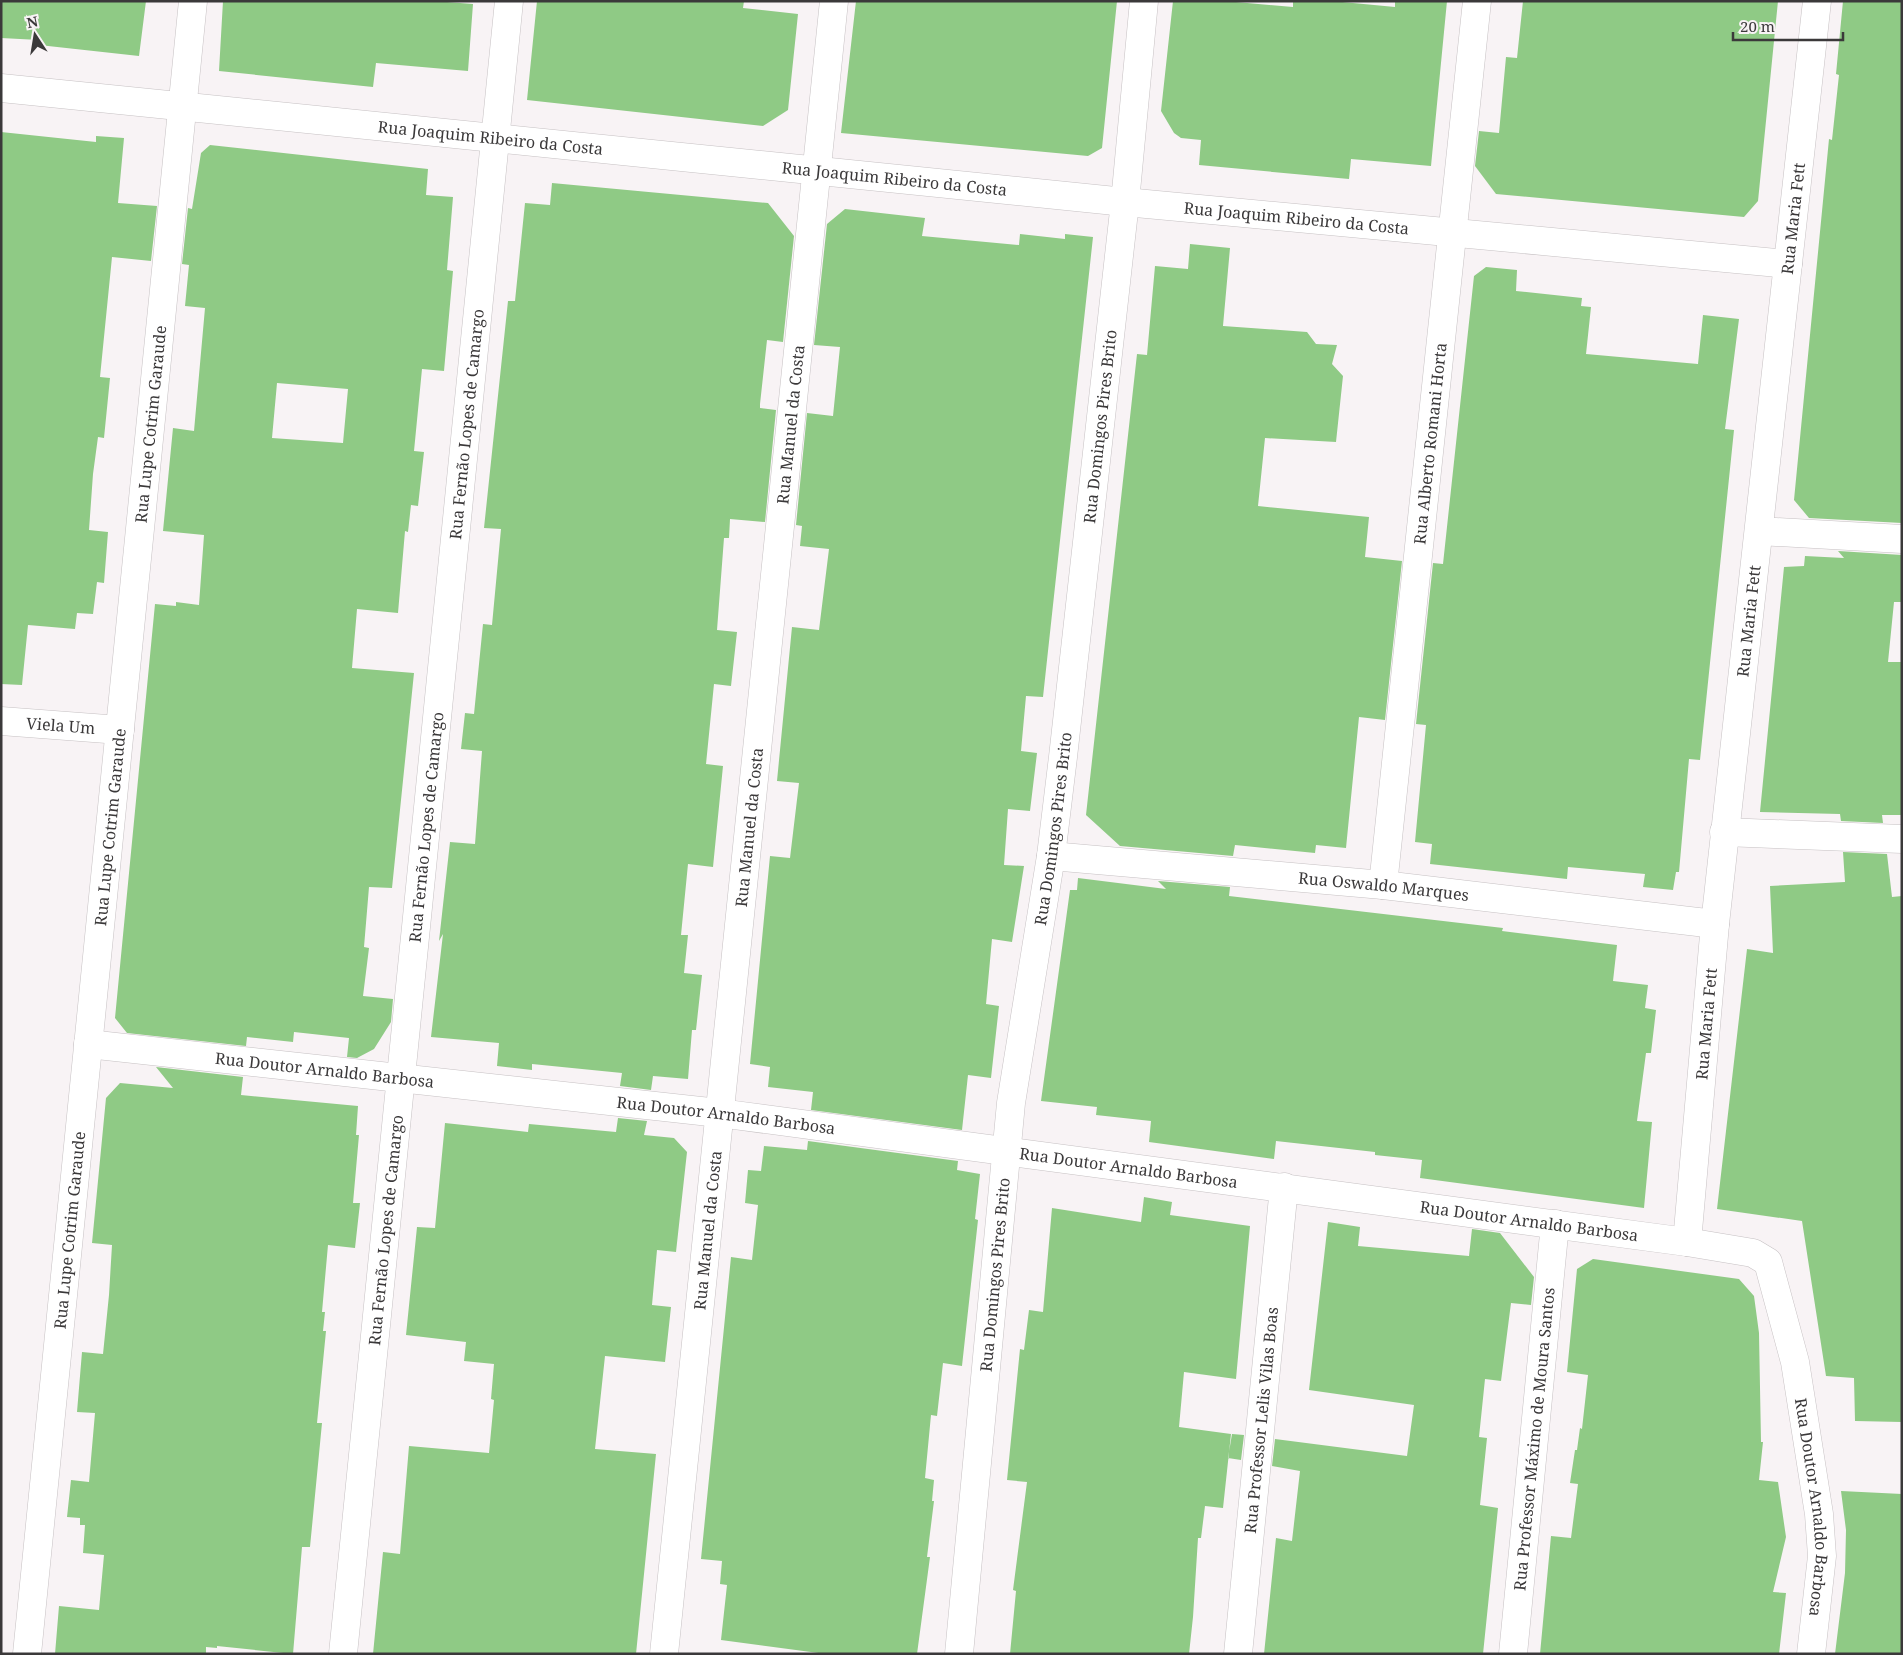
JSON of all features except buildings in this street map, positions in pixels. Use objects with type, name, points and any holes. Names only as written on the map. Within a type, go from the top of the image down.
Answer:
[{"type":"street","name":"Rua Lupe Cotrim Garaude","points":[[27,1654],[193,1]]},
{"type":"street","name":"Rua Fernão Lopes de Camargo","points":[[343,1654],[509,1]]},
{"type":"street","name":"Rua Manuel da Costa","points":[[664,1654],[834,1]]},
{"type":"street","name":"Rua Domingos Pires Brito","points":[[959,1654],[1011,1103],[1051,856],[1125,202],[1144,1]]},
{"type":"street","name":"Rua Alberto Romani Horta","points":[[1383,885],[1476,1]]},
{"type":"street","name":"Rua Maria Fett","points":[[1687,1242],[1724,832],[1817,1]]},
{"type":"street","name":"Rua Joaquim Ribeiro da Costa","points":[[1,88],[183,108],[1125,202],[1788,264]]},
{"type":"street","points":[[1759,531],[1902,539]]},
{"type":"street","name":"Viela Um","points":[[1,721],[120,730]]},
{"type":"street","points":[[1724,832],[1902,839]]},
{"type":"street","name":"Rua Oswaldo Marques","points":[[1051,856],[1383,885],[1715,924]]},
{"type":"street","name":"Rua Doutor Arnaldo Barbosa","points":[[88,1044],[400,1080],[719,1113],[1284,1187],[1687,1242],[1753,1253],[1768,1262],[1795,1362],[1818,1514],[1822,1556],[1811,1654]]},
{"type":"street","name":"Rua Professor Lelis Vilas Boas","points":[[1238,1654],[1284,1187]]},
{"type":"street","name":"Rua Professor Máximo de Moura Santos","points":[[1513,1654],[1555,1224]]}]
